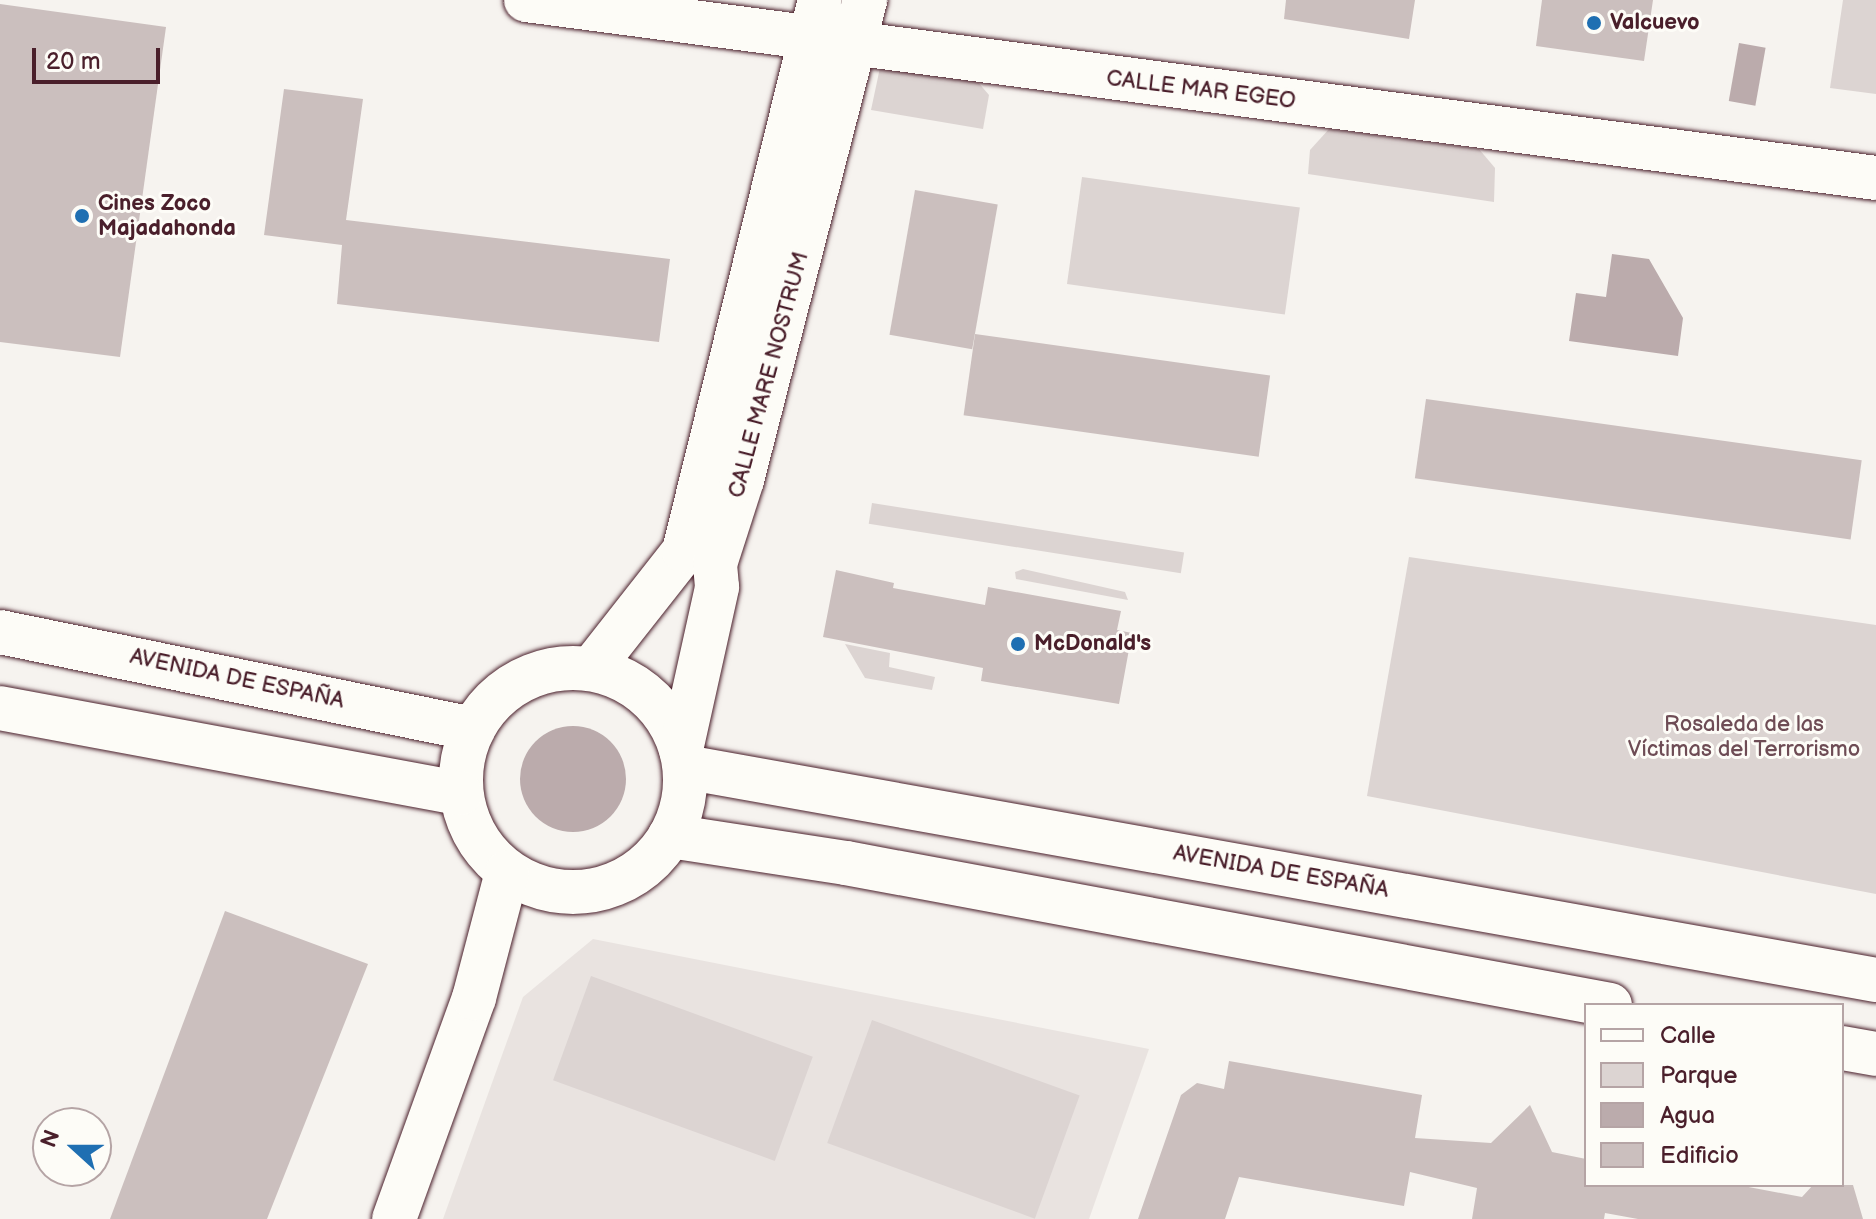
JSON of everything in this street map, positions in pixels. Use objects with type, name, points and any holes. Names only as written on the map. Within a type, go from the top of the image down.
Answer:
[{"type":"street","name":"CALLE MAR EGEO","points":[[526,0],[815,20],[855,45],[1876,178]]},
{"type":"street","name":"CALLE MARE NOSTRUM","points":[[592,668],[685,566],[746,466],[865,0]]},
{"type":"street","name":"CALLE MARE NOSTRUM","points":[[685,566],[815,20]]},
{"type":"street","name":"CALLE MARE NOSTRUM","points":[[683,758],[717,587],[685,566]]},
{"type":"street","name":"AVENIDA DE ESPAÑA","points":[[0,632],[473,729]]},
{"type":"street","points":[[556,667],[592,668],[623,678],[649,696],[669,720],[683,758],[683,802],[670,836],[651,860],[626,879],[597,890],[566,893],[535,886],[507,872],[484,851],[468,824],[460,793],[461,760],[473,729],[493,700],[522,678],[556,667]]},
{"type":"street","points":[[0,708],[460,793]]},
{"type":"street","name":"AVENIDA DE ESPAÑA","points":[[683,758],[1876,980]]},
{"type":"street","points":[[670,836],[846,863],[1599,1003]]},
{"type":"street","points":[[394,1219],[474,998],[507,872]]},
{"type":"street","points":[[1844,1048],[1876,1054]]},
{"type":"shaded area","points":[[593,939],[1149,1049],[1089,1219],[443,1219],[523,997]]},
{"type":"green space","points":[[1843,0],[1876,0],[1876,94],[1830,88]]},
{"type":"green space","points":[[881,63],[977,81],[989,95],[983,129],[871,110]]},
{"type":"green space","points":[[1329,129],[1479,149],[1495,168],[1494,202],[1308,174],[1310,150]]},
{"type":"green space","points":[[1082,177],[1300,208],[1285,315],[1067,284]]},
{"type":"green space","points":[[872,503],[1184,552],[1181,573],[869,524]]},
{"type":"green space","name":"Rosaleda de las Víctimas del Terrorismo","points":[[1409,557],[1876,625],[1876,894],[1367,796]]},
{"type":"green space","points":[[1023,569],[1125,592],[1128,600],[1016,579],[1015,572]]},
{"type":"green space","points":[[845,644],[890,653],[889,667],[935,677],[932,690],[865,678]]},
{"type":"green space","points":[[591,976],[813,1057],[775,1161],[553,1080]]},
{"type":"green space","points":[[872,1020],[1080,1096],[1035,1219],[827,1143]]},
{"type":"water","points":[[1739,43],[1766,48],[1755,106],[1729,101]]},
{"type":"water","points":[[1612,254],[1649,259],[1683,318],[1678,356],[1569,341],[1576,293],[1606,297]]},
{"type":"water","points":[[573,726],[593,730],[610,742],[622,759],[626,779],[622,799],[610,816],[593,828],[573,832],[553,828],[536,816],[524,799],[520,779],[524,759],[536,742],[553,730]]},
{"type":"building","points":[[1286,0],[1415,0],[1409,39],[1284,19]]},
{"type":"building","name":"Valcuevo","points":[[1542,0],[1653,0],[1644,61],[1536,46]]},
{"type":"building","points":[[0,4],[166,27],[120,357],[0,342]]},
{"type":"building","points":[[284,89],[363,99],[346,220],[670,259],[659,342],[337,304],[342,245],[264,235]]},
{"type":"building","points":[[915,190],[998,205],[972,349],[889,335]]},
{"type":"building","points":[[975,334],[1270,375],[1259,457],[964,415]]},
{"type":"building","points":[[1426,399],[1862,460],[1851,539],[1415,478]]},
{"type":"building","name":"McDonald's","points":[[836,570],[894,583],[893,588],[985,605],[988,587],[1121,611],[1117,630],[1132,633],[1119,704],[981,681],[983,668],[823,637]]},
{"type":"building","points":[[225,911],[368,964],[267,1219],[110,1219]]},
{"type":"building","points":[[1229,1061],[1422,1095],[1415,1138],[1491,1143],[1530,1105],[1552,1152],[1584,1159],[1584,1187],[1749,1187],[1802,1197],[1811,1187],[1853,1185],[1863,1219],[1638,1219],[1605,1213],[1604,1219],[1472,1219],[1477,1188],[1410,1172],[1404,1206],[1239,1177],[1225,1219],[1138,1219],[1181,1095],[1197,1083],[1224,1089]]},
{"type":"place","name":"Valcuevo","points":[[1594,23]]},
{"type":"place","name":"Cines Zoco Majadahonda","points":[[82,216]]},
{"type":"place","name":"McDonald's","points":[[1018,644]]}]
